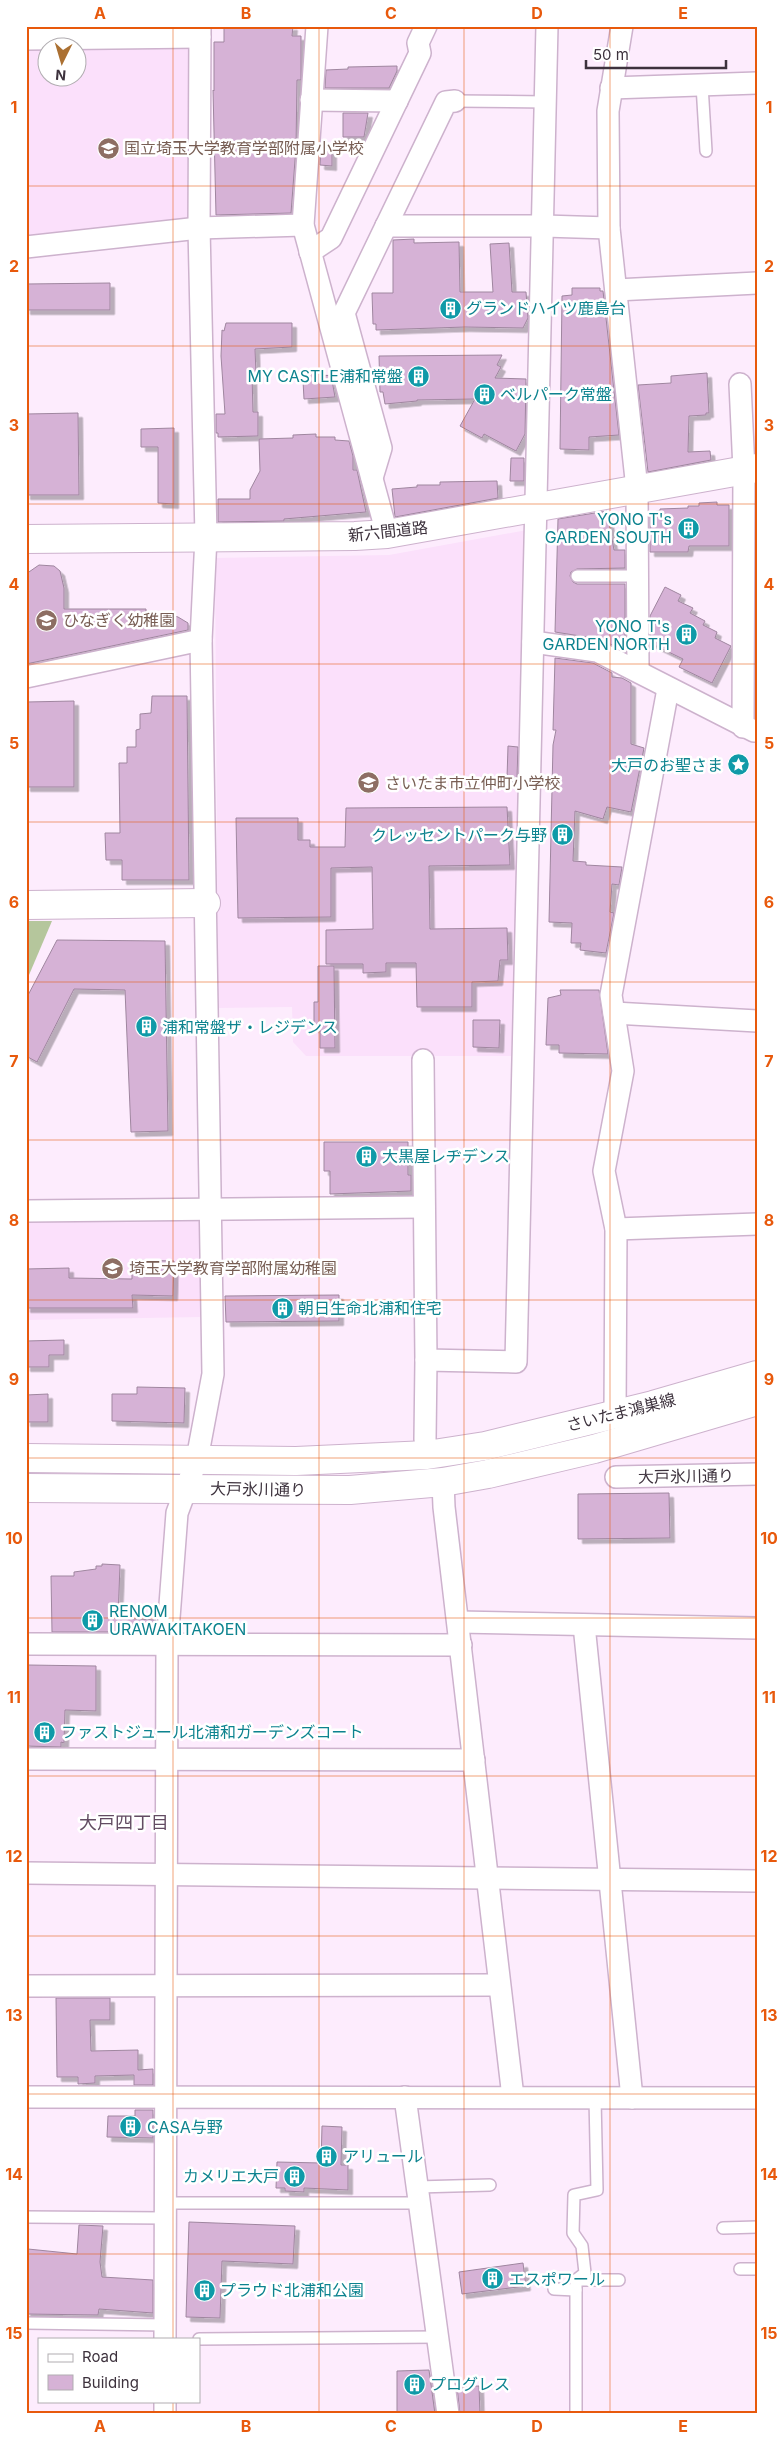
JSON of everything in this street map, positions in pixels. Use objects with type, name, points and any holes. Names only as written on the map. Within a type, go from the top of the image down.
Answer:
[{"type":"main road","name":"新六間道路","points":[[26,539],[387,534],[750,469]]},
{"type":"main road","points":[[26,905],[206,904]]},
{"type":"main road","name":"さいたま鴻巣線","points":[[485,1446],[615,1414],[757,1375]]},
{"type":"main road","name":"さいたま鴻巣線","points":[[488,1474],[594,1449],[757,1401]]},
{"type":"main road","name":"大戸氷川通り","points":[[26,1458],[314,1460],[427,1455],[485,1446]]},
{"type":"main road","name":"大戸氷川通り","points":[[26,1488],[350,1490],[443,1482],[488,1474]]},
{"type":"street","points":[[317,26],[303,225],[387,534]]},
{"type":"street","points":[[310,252],[331,238],[420,53],[418,43],[426,26]]},
{"type":"street","points":[[426,1360],[516,1362],[544,226],[547,26]]},
{"type":"street","points":[[622,26],[608,111],[609,228],[637,489],[638,670]]},
{"type":"street","points":[[26,39],[200,32],[199,228],[206,536],[201,640],[213,1374],[197,1459],[177,1513],[167,1644],[165,2097],[167,2335]]},
{"type":"street","points":[[611,88],[757,83]]},
{"type":"street","points":[[312,100],[397,101]]},
{"type":"street","points":[[372,478],[381,448],[344,313],[446,102],[455,101]]},
{"type":"street","points":[[26,247],[199,228],[303,225]]},
{"type":"street","points":[[386,226],[609,228]]},
{"type":"street","points":[[616,290],[757,284]]},
{"type":"street","points":[[534,642],[597,651],[638,670],[668,689],[750,729],[750,469],[740,384]]},
{"type":"street","points":[[26,677],[201,640]]},
{"type":"street","points":[[615,1414],[616,1229],[604,1171],[623,1071],[611,995],[668,689]]},
{"type":"street","points":[[614,1013],[757,1021]]},
{"type":"street","points":[[423,1060],[425,1439],[427,1455]]},
{"type":"street","points":[[26,1211],[424,1208]]},
{"type":"street","points":[[616,1229],[757,1224]]},
{"type":"street","name":"大戸氷川通り","points":[[616,1477],[756,1469]]},
{"type":"street","points":[[443,1482],[444,1507],[512,2097]]},
{"type":"street","points":[[458,1622],[757,1628]]},
{"type":"street","points":[[584,1625],[632,2098]]},
{"type":"street","points":[[26,1644],[461,1645]]},
{"type":"street","points":[[26,1759],[474,1760]]},
{"type":"street","points":[[26,1873],[757,1881]]},
{"type":"street","points":[[26,1986],[499,1985]]},
{"type":"street","points":[[26,2096],[757,2098]]},
{"type":"street","points":[[405,2097],[448,2414]]},
{"type":"lane","points":[[702,85],[706,151]]},
{"type":"lane","points":[[455,101],[546,102]]},
{"type":"lane","points":[[577,576],[637,576]]},
{"type":"lane","points":[[576,2414],[576,2285],[585,2272],[582,2246],[573,2233],[574,2195],[598,2190],[595,2098]]},
{"type":"lane","points":[[26,2217],[165,2211],[418,2195],[490,2185]]},
{"type":"lane","points":[[722,2228],[757,2227]]},
{"type":"lane","points":[[740,2269],[757,2269]]},
{"type":"lane","points":[[554,2289],[619,2280]]},
{"type":"lane","points":[[26,2323],[167,2335]]},
{"type":"lane","points":[[200,2339],[437,2337]]},
{"type":"shaded area","name":"国立埼玉大学教育学部附属小学校","points":[[188,43],[190,219],[26,238],[26,45],[38,45],[38,88],[88,88],[88,44]]},
{"type":"shaded area","name":"さいたま市立仲町小学校","points":[[527,530],[516,1056],[306,1056],[293,1042],[292,1007],[218,1008],[215,558],[389,555]]},
{"type":"shaded area","name":"埼玉大学教育学部附属幼稚園","points":[[200,1218],[202,1317],[26,1320],[26,1220]]},
{"type":"green space","points":[[26,921],[52,921],[26,982]]},
{"type":"building","points":[[224,26],[293,26],[292,36],[301,36],[301,80],[297,80],[296,147],[291,213],[216,215],[213,90],[214,42],[224,42]]},
{"type":"building","points":[[397,66],[397,71],[389,88],[325,88],[326,70],[348,69],[348,67]]},
{"type":"building","points":[[343,113],[368,113],[364,137],[343,137]]},
{"type":"building","points":[[332,148],[332,166],[320,165],[321,149]]},
{"type":"building","points":[[414,239],[414,243],[459,242],[460,292],[493,292],[490,244],[509,243],[512,292],[526,292],[528,318],[523,328],[465,327],[376,330],[376,324],[373,324],[372,293],[393,293],[393,240]]},
{"type":"building","points":[[110,283],[110,310],[26,310],[26,284]]},
{"type":"building","points":[[572,288],[600,288],[600,291],[603,291],[619,435],[589,437],[589,450],[560,449],[562,296],[572,295]]},
{"type":"building","points":[[226,323],[292,323],[292,347],[255,349],[256,374],[252,374],[253,412],[258,412],[258,436],[218,437],[218,433],[216,433],[216,414],[225,414],[221,356],[222,330],[224,331]]},
{"type":"building","points":[[502,355],[497,365],[501,367],[495,378],[526,379],[525,434],[516,451],[484,434],[482,438],[460,426],[475,399],[417,400],[385,404],[383,392],[380,392],[379,356]]},
{"type":"building","points":[[323,371],[323,376],[331,375],[335,397],[304,399],[303,381],[305,382],[305,372]]},
{"type":"building","points":[[707,373],[709,413],[706,413],[706,415],[689,416],[688,452],[710,451],[711,460],[648,472],[638,385],[671,383],[671,376]]},
{"type":"building","points":[[78,413],[79,495],[26,495],[26,414]]},
{"type":"building","points":[[174,428],[174,504],[158,503],[158,447],[141,447],[141,429]]},
{"type":"building","points":[[316,434],[316,437],[335,437],[335,440],[349,441],[353,456],[353,470],[357,470],[366,512],[284,519],[284,521],[218,522],[218,499],[250,499],[250,490],[260,471],[259,439],[293,438],[293,435]]},
{"type":"building","points":[[511,458],[524,458],[524,481],[510,481]]},
{"type":"building","points":[[497,481],[498,498],[395,517],[392,489],[417,487],[417,485],[440,485],[440,482]]},
{"type":"building","name":"YONO T's GARDEN SOUTH","points":[[717,502],[717,505],[729,505],[729,546],[689,546],[688,552],[650,552],[650,512],[660,511],[660,509],[699,506],[699,503]]},
{"type":"building","points":[[607,511],[614,550],[625,550],[625,568],[577,569],[571,572],[570,576],[573,582],[577,584],[625,584],[625,646],[623,650],[599,639],[555,632],[558,519]]},
{"type":"building","points":[[39,565],[54,566],[60,571],[64,588],[64,609],[146,609],[146,615],[171,615],[178,617],[188,623],[188,630],[26,664],[26,574]]},
{"type":"building","name":"YONO T's GARDEN NORTH","points":[[665,587],[681,595],[678,601],[693,608],[690,613],[705,621],[703,625],[717,632],[715,638],[731,646],[712,683],[679,667],[683,659],[650,643],[650,616]]},
{"type":"building","points":[[555,658],[593,663],[612,673],[612,677],[622,678],[631,683],[631,744],[644,748],[631,812],[607,807],[603,819],[575,811],[573,861],[586,862],[586,865],[622,867],[619,885],[612,884],[610,912],[614,913],[606,953],[580,950],[581,943],[571,943],[572,923],[549,922],[553,745],[556,730],[553,730]]},
{"type":"building","points":[[152,696],[187,696],[189,880],[122,880],[122,860],[106,860],[105,833],[120,833],[119,763],[127,763],[127,747],[136,747],[136,730],[140,729],[140,714],[151,713]]},
{"type":"building","points":[[74,701],[74,787],[26,787],[26,702]]},
{"type":"building","points":[[508,746],[518,747],[517,778],[507,778]]},
{"type":"building","points":[[507,807],[510,865],[429,866],[430,929],[507,928],[508,960],[500,960],[498,981],[472,982],[472,1007],[417,1007],[416,963],[386,963],[386,972],[363,973],[363,964],[326,964],[326,930],[373,929],[372,867],[331,868],[331,917],[238,918],[236,818],[298,818],[298,840],[310,840],[310,847],[345,847],[346,808]]},
{"type":"building","name":"浦和常盤ザ・レジデンス","points":[[57,940],[165,941],[168,1131],[131,1132],[125,990],[74,989],[37,1062],[26,1056],[26,999]]},
{"type":"building","points":[[318,966],[334,966],[335,1048],[320,1048],[320,1028],[314,1028],[314,1002],[318,1002]]},
{"type":"building","points":[[560,990],[599,990],[608,1054],[559,1053],[559,1045],[546,1045],[548,998],[561,995]]},
{"type":"building","points":[[473,1020],[500,1020],[499,1048],[473,1047]]},
{"type":"building","name":"大黒屋レヂデンス","points":[[324,1142],[408,1142],[408,1175],[411,1175],[411,1191],[330,1194],[330,1171],[324,1171]]},
{"type":"building","points":[[132,1260],[174,1261],[173,1296],[132,1295],[133,1308],[26,1308],[26,1269],[69,1268],[69,1278],[132,1279]]},
{"type":"building","name":"朝日生命北浦和住宅","points":[[339,1295],[339,1321],[226,1322],[225,1296]]},
{"type":"building","points":[[64,1340],[64,1355],[49,1355],[49,1367],[26,1367],[26,1341]]},
{"type":"building","points":[[137,1387],[185,1388],[184,1423],[112,1421],[112,1394],[137,1394]]},
{"type":"building","points":[[48,1394],[48,1422],[26,1422],[26,1395]]},
{"type":"building","points":[[669,1493],[670,1538],[578,1539],[578,1494]]},
{"type":"building","points":[[102,1564],[120,1565],[118,1618],[156,1620],[155,1632],[52,1632],[51,1576],[74,1576],[74,1572],[96,1569],[96,1566],[102,1566]]},
{"type":"building","points":[[28,1665],[96,1666],[96,1711],[65,1710],[64,1743],[61,1742],[61,1747],[26,1746]]},
{"type":"building","points":[[56,1998],[110,1998],[110,2020],[90,2020],[91,2051],[138,2050],[138,2070],[153,2069],[153,2085],[134,2085],[134,2075],[95,2076],[95,2083],[78,2084],[78,2077],[57,2077]]},
{"type":"building","name":"CASA与野","points":[[135,2110],[153,2110],[153,2138],[107,2137],[108,2116],[135,2116]]},
{"type":"building","points":[[322,2126],[342,2127],[341,2165],[348,2165],[348,2190],[304,2188],[304,2192],[285,2191],[285,2188],[276,2188],[277,2162],[321,2163]]},
{"type":"building","name":"プラウド北浦和公園","points":[[189,2222],[295,2226],[293,2264],[222,2261],[220,2318],[186,2317]]},
{"type":"building","points":[[79,2225],[103,2226],[100,2262],[102,2277],[153,2280],[153,2313],[99,2309],[98,2315],[26,2314],[28,2249],[77,2254]]},
{"type":"building","name":"エスポワール","points":[[523,2263],[526,2286],[462,2294],[459,2272]]},
{"type":"building","points":[[429,2370],[435,2414],[397,2414],[397,2371]]},
{"type":"building","points":[[479,2386],[480,2414],[460,2414],[457,2387]]},
{"type":"place","name":"国立埼玉大学教育学部附属小学校","points":[[108,148]]},
{"type":"place","name":"グランドハイツ鹿島台","points":[[450,308]]},
{"type":"place","name":"MY CASTLE浦和常盤","points":[[419,376]]},
{"type":"place","name":"ベルパーク常盤","points":[[484,394]]},
{"type":"place","name":"YONO T's GARDEN SOUTH","points":[[688,528]]},
{"type":"place","name":"ひなぎく幼稚園","points":[[47,620]]},
{"type":"place","name":"YONO T's GARDEN NORTH","points":[[686,635]]},
{"type":"place","name":"大戸のお聖さま","points":[[739,765]]},
{"type":"place","name":"さいたま市立仲町小学校","points":[[369,783]]},
{"type":"place","name":"クレッセントパーク与野","points":[[563,835]]},
{"type":"place","name":"浦和常盤ザ・レジデンス","points":[[146,1027]]},
{"type":"place","name":"大黒屋レヂデンス","points":[[366,1156]]},
{"type":"place","name":"埼玉大学教育学部附属幼稚園","points":[[113,1268]]},
{"type":"place","name":"朝日生命北浦和住宅","points":[[282,1308]]},
{"type":"place","name":"RENOM URAWAKITAKOEN","points":[[93,1620]]},
{"type":"place","name":"ファストジュール北浦和ガーデンズコート","points":[[45,1732]]},
{"type":"place","name":"CASA与野","points":[[131,2127]]},
{"type":"place","name":"アリュール","points":[[327,2156]]},
{"type":"place","name":"カメリエ大戸","points":[[295,2176]]},
{"type":"place","name":"エスポワール","points":[[493,2279]]},
{"type":"place","name":"プラウド北浦和公園","points":[[204,2290]]},
{"type":"place","name":"プログレス","points":[[414,2384]]},
{"type":"district","name":"大戸四丁目","points":[[124,1823]]}]
